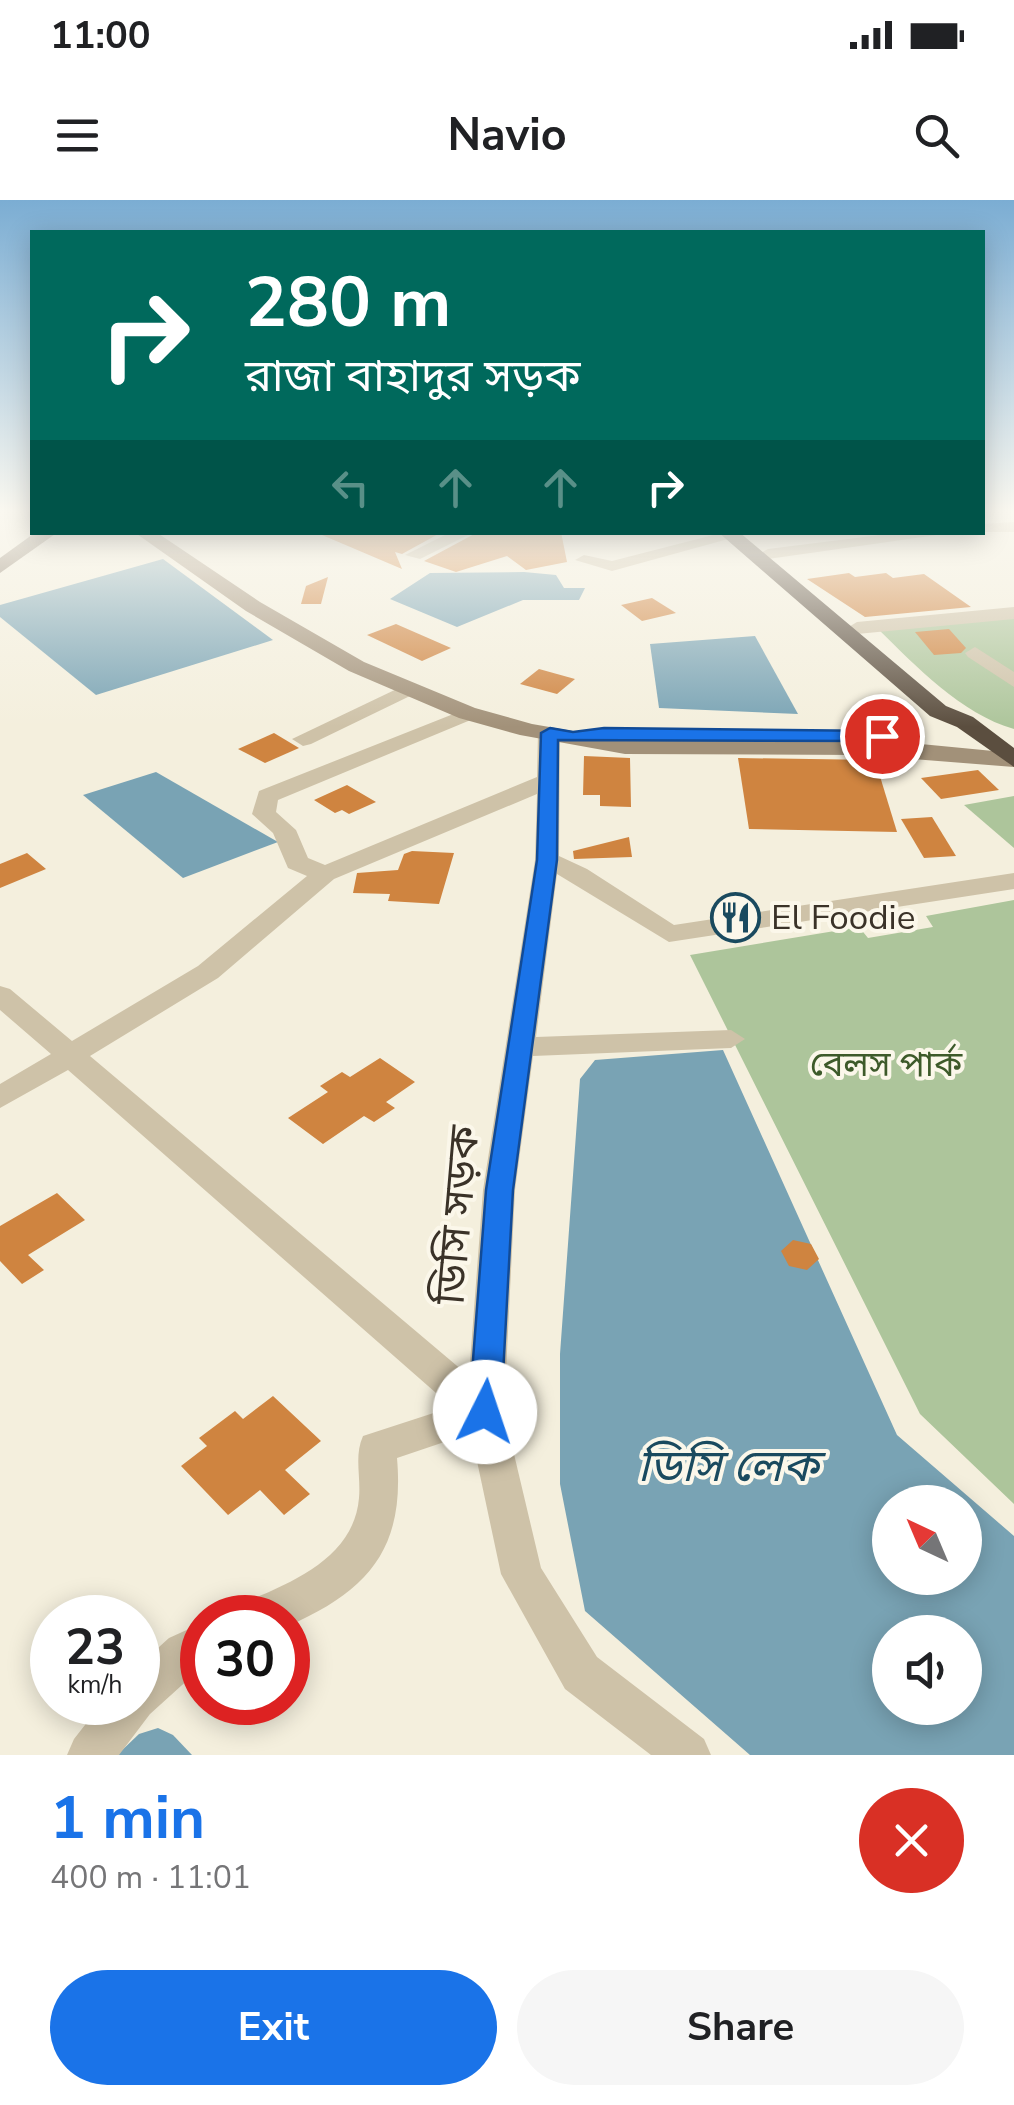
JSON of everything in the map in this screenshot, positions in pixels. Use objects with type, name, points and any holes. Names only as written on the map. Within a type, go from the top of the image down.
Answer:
[{"type":"highway","points":[[789,582],[938,711],[965,722],[1013,761]]},
{"type":"highway","points":[[801,582],[959,707],[965,722]]},
{"type":"main road","points":[[216,582],[297,637],[403,692],[466,714],[598,745],[906,748],[1013,761]]},
{"type":"main road","points":[[242,582],[376,665],[550,732],[852,738],[942,731],[965,722]]},
{"type":"street","points":[[857,628],[1014,613]]},
{"type":"street","points":[[975,653],[1014,681]]},
{"type":"street","points":[[304,740],[403,692]]},
{"type":"street","points":[[325,874],[296,863],[284,830],[264,814],[267,796],[466,714]]},
{"type":"street","name":"ডিসি সড়ক","points":[[550,732],[547,860],[499,1190],[485,1412],[522,1574],[580,1673],[688,1755]]},
{"type":"street","points":[[0,1098],[208,972],[325,874],[548,781]]},
{"type":"street","points":[[547,860],[578,874],[669,934],[1014,882]]},
{"type":"street","points":[[0,994],[485,1412]]},
{"type":"street","points":[[520,1047],[731,1039]]},
{"type":"street","points":[[309,1595],[348,1570],[373,1536],[380,1498],[377,1448],[485,1412]]},
{"type":"street","points":[[160,1675],[180,1657]]},
{"type":"street","points":[[90,1755],[114,1725]]},
{"type":"green space","points":[[1014,618],[1014,729],[958,701],[878,629]]},
{"type":"green space","points":[[1014,796],[1014,848],[964,805]]},
{"type":"green space","name":"বেলস পার্ক","points":[[1014,900],[1014,1504],[920,1414],[690,955],[859,927],[868,938],[933,927],[926,916]]},
{"type":"water","points":[[83,582],[194,582],[273,640],[96,695],[0,617],[0,605]]},
{"type":"water","points":[[417,582],[560,582],[564,588],[585,588],[579,600],[523,600],[457,627],[390,599]]},
{"type":"water","points":[[755,636],[798,714],[659,708],[650,644]]},
{"type":"water","points":[[156,772],[278,842],[183,878],[83,795]]},
{"type":"water","name":"ডিসি লেক","points":[[723,1050],[897,1435],[955,1485],[872,1485],[872,1595],[982,1595],[982,1508],[1014,1536],[1014,1755],[750,1755],[585,1611],[560,1484],[560,1354],[580,1079],[595,1060]]},
{"type":"water","points":[[158,1728],[173,1735],[192,1755],[117,1755],[139,1734]]},
{"type":"building","points":[[327,582],[321,604],[301,604],[306,586]]},
{"type":"building","points":[[811,582],[935,582],[971,607],[865,617]]},
{"type":"building","points":[[652,598],[676,613],[642,621],[621,605]]},
{"type":"building","points":[[396,624],[451,648],[422,661],[367,635]]},
{"type":"building","points":[[949,629],[966,648],[961,653],[934,655],[915,632]]},
{"type":"building","points":[[539,669],[575,679],[557,694],[520,684]]},
{"type":"building","points":[[274,733],[299,748],[265,763],[238,749]]},
{"type":"building","points":[[584,756],[630,758],[631,807],[600,806],[600,795],[583,795]]},
{"type":"building","points":[[738,758],[875,760],[897,832],[749,829]]},
{"type":"building","points":[[978,770],[999,790],[941,799],[921,778]]},
{"type":"building","points":[[347,785],[376,802],[349,814],[342,810],[335,813],[314,800]]},
{"type":"building","points":[[932,817],[956,856],[924,858],[901,819]]},
{"type":"building","points":[[629,837],[632,857],[574,859],[573,851]]},
{"type":"building","points":[[27,853],[46,869],[0,888],[0,864]]},
{"type":"building","points":[[454,853],[439,904],[388,901],[390,894],[353,893],[357,873],[398,870],[404,854]]},
{"type":"building","points":[[380,1058],[415,1082],[386,1102],[395,1108],[374,1122],[364,1116],[323,1144],[288,1118],[328,1092],[320,1086],[342,1072],[350,1077]]},
{"type":"building","points":[[57,1193],[85,1220],[28,1255],[44,1270],[22,1284],[0,1261],[0,1226]]},
{"type":"building","points":[[793,1240],[811,1244],[819,1259],[807,1270],[789,1266],[781,1251]]},
{"type":"building","points":[[273,1396],[321,1441],[285,1470],[310,1494],[284,1515],[260,1490],[228,1515],[181,1466],[207,1446],[199,1438],[235,1411],[243,1419]]},
{"type":"place","name":"El Foodie","points":[[736,917]]},
{"type":"route","points":[[485,1412],[499,1190],[547,860],[550,733],[573,737],[604,733],[882,736]]}]
